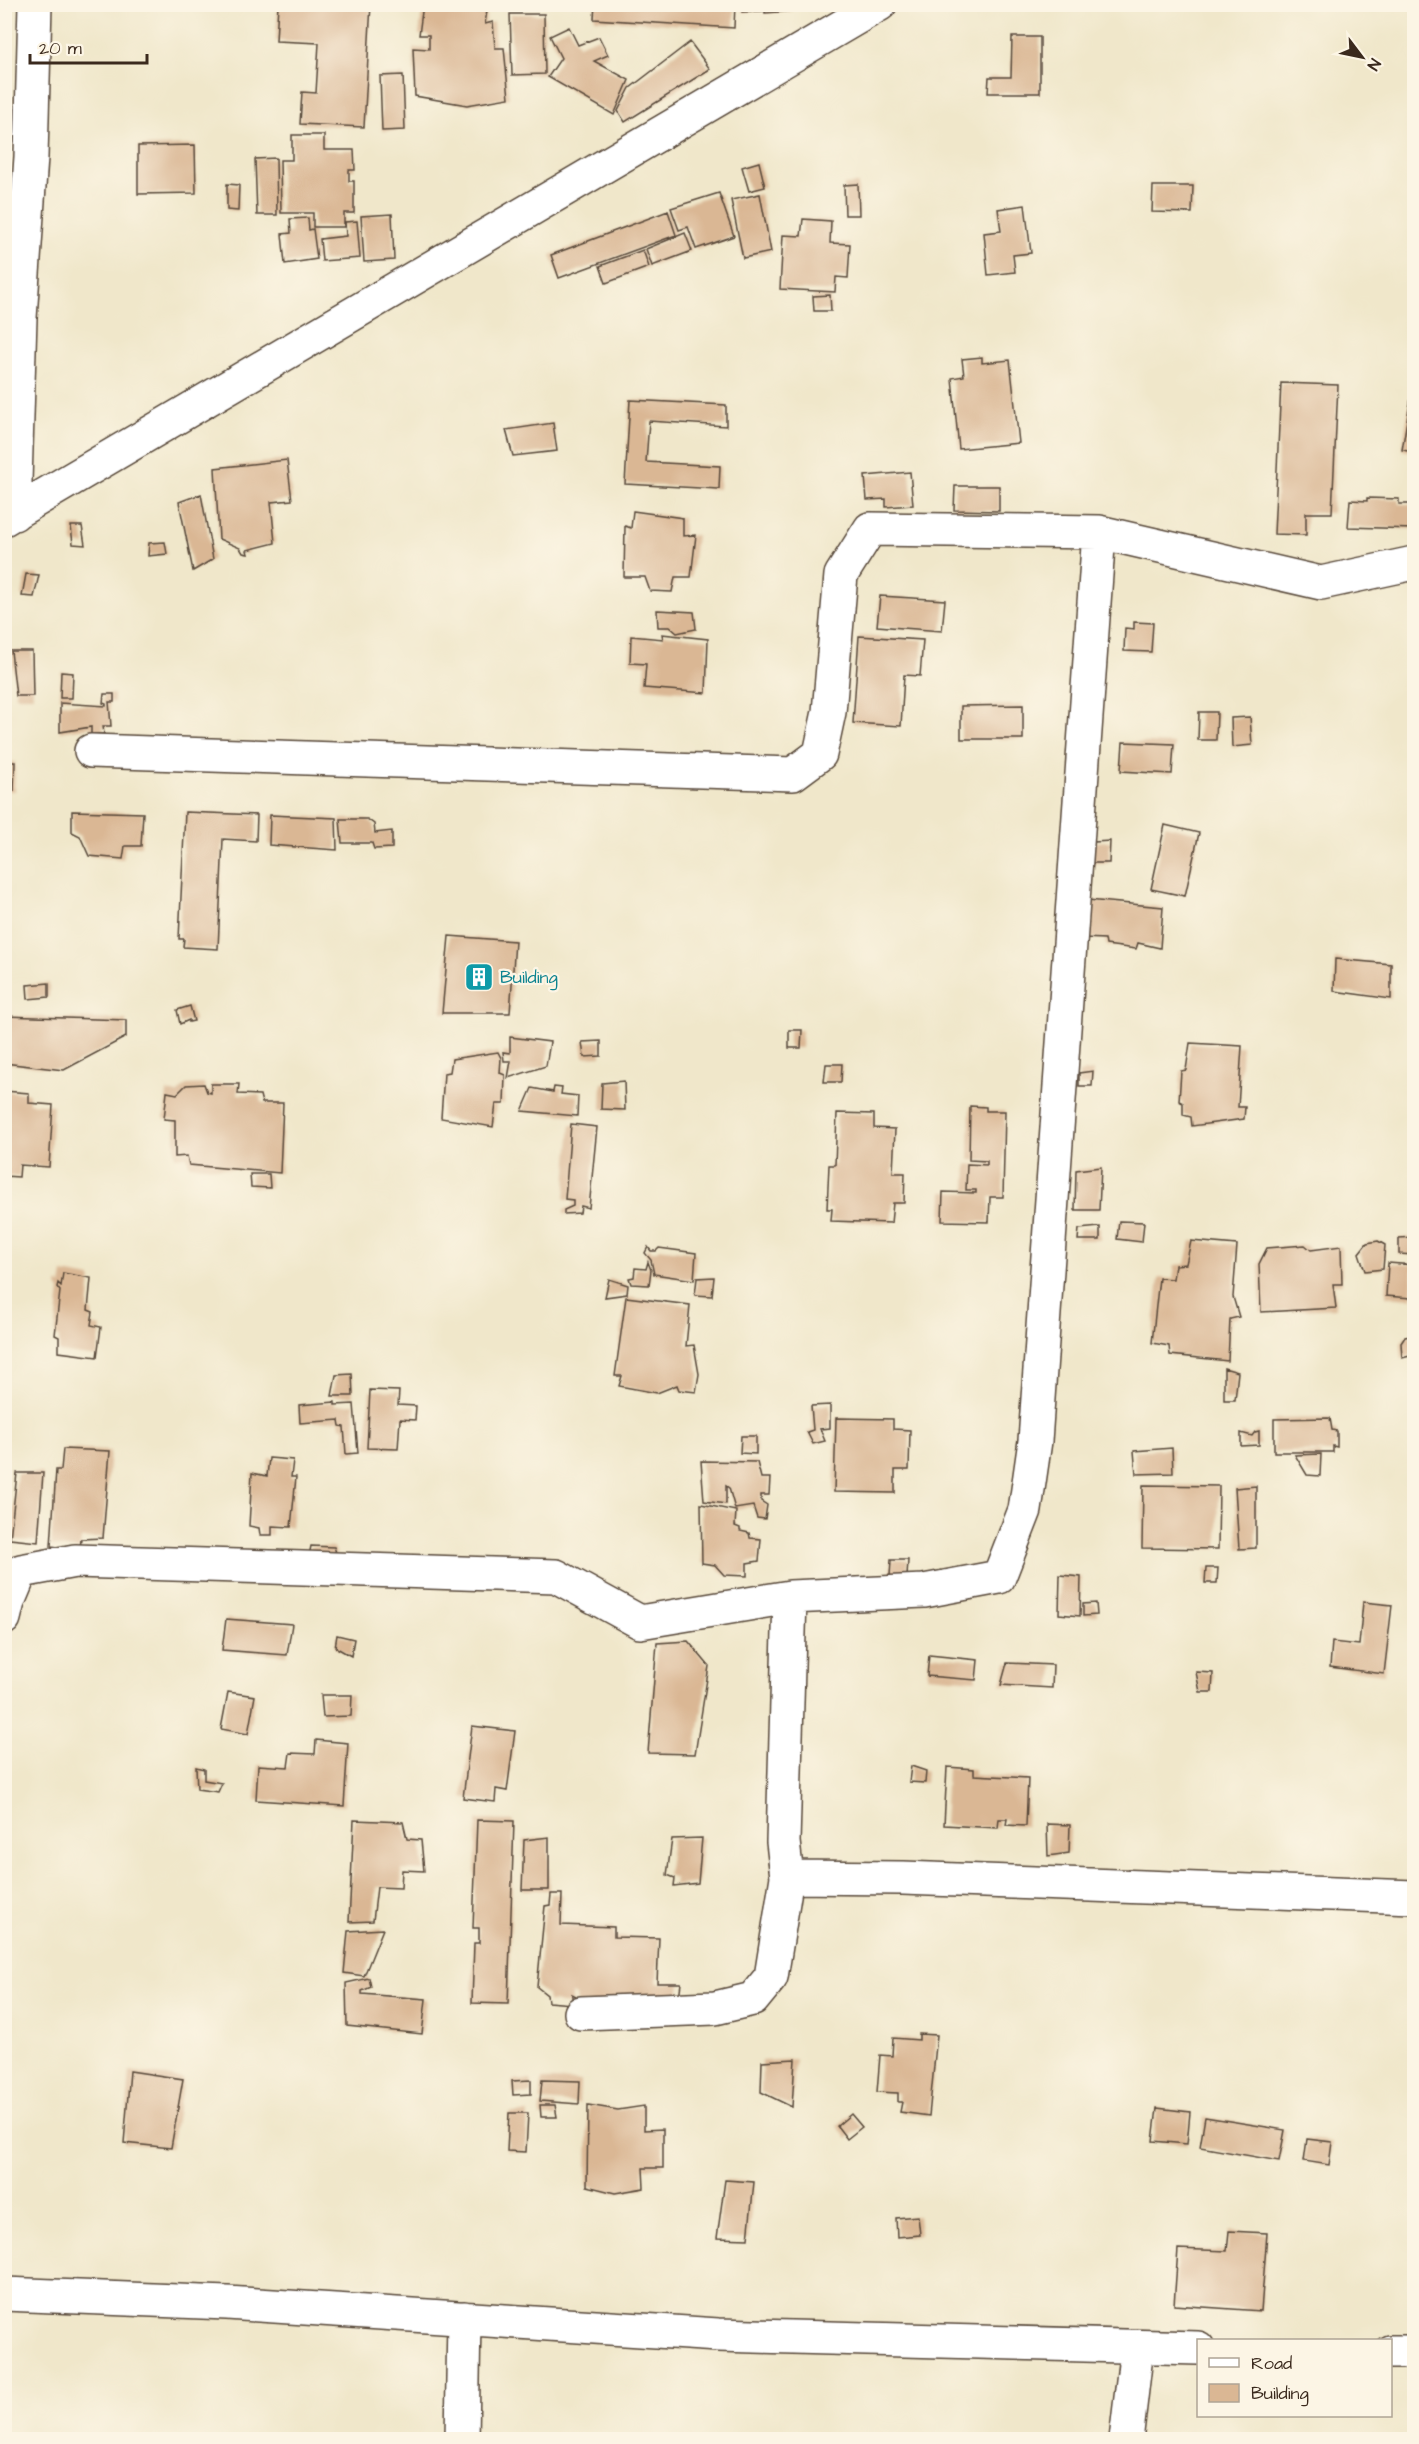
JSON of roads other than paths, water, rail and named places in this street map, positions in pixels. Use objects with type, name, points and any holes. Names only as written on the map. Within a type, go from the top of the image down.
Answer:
[{"type":"street","points":[[9,517],[31,158],[34,4]]},
{"type":"street","points":[[9,517],[879,4]]},
{"type":"street","points":[[91,751],[793,774],[820,753],[829,712],[841,575],[870,529],[1099,532],[1321,583],[1414,563]]},
{"type":"street","points":[[4,1618],[21,1571],[75,1561],[556,1576],[640,1622],[790,1597],[924,1591],[999,1576],[1025,1510],[1035,1442],[1099,532]]},
{"type":"street","points":[[581,2013],[715,2008],[753,1999],[771,1977],[787,1877],[783,1842],[790,1597]]},
{"type":"street","points":[[787,1877],[903,1878],[1414,1897]]},
{"type":"street","points":[[4,2294],[227,2303],[718,2335],[1197,2348]]},
{"type":"street","points":[[462,2439],[464,2318]]},
{"type":"street","points":[[1126,2439],[1137,2347]]},
{"type":"street","points":[[1392,2352],[1414,2352]]},
{"type":"place","name":"Building","points":[[479,977]]}]
